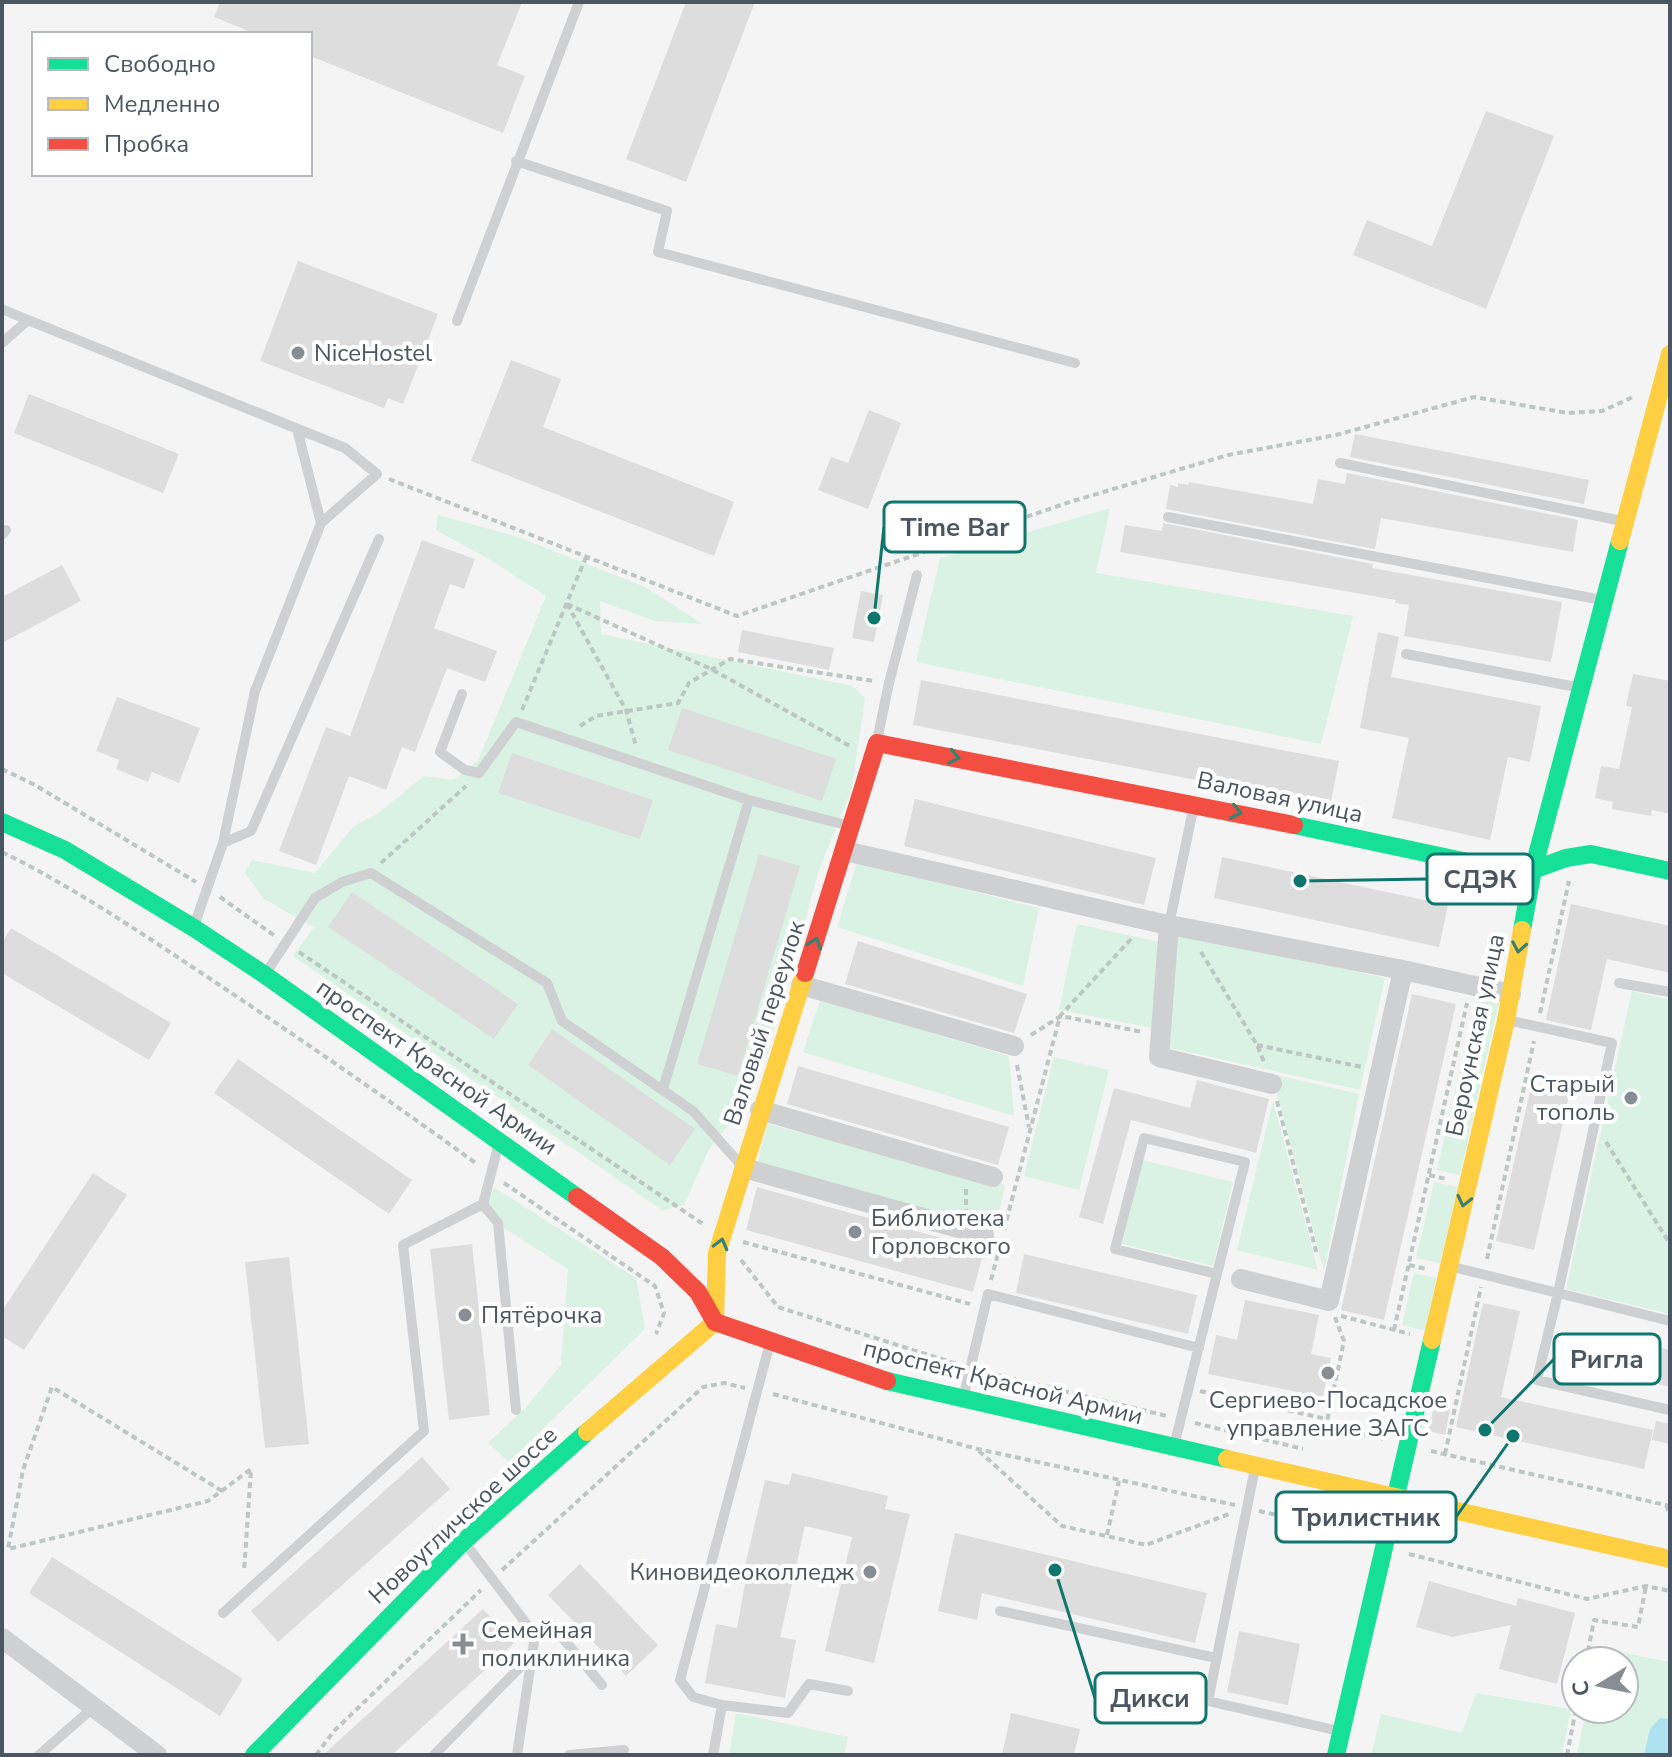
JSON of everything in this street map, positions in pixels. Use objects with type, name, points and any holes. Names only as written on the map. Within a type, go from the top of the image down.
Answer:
[{"type":"main road","name":"Бероунская улица","points":[[1336,1755],[1506,1020],[1533,870],[1670,354]]},
{"type":"main road","name":"Валовая улица","points":[[875,751],[1194,803],[1496,868],[1533,870],[1574,856],[1591,854],[1670,871]]},
{"type":"main road","name":"Валовый переулок","points":[[715,1322],[717,1253],[875,751]]},
{"type":"main road","name":"проспект Красной Армии","points":[[2,822],[65,850],[265,975],[662,1257],[698,1292],[715,1322],[898,1385],[1670,1559]]},
{"type":"main road","name":"Новоугличское шоссе","points":[[254,1755],[464,1541],[715,1322]]},
{"type":"street","points":[[845,851],[1169,925],[1511,994]]},
{"type":"street","points":[[1169,925],[1159,1057],[1272,1084]]},
{"type":"street","points":[[1241,1279],[1329,1301],[1403,970]]},
{"type":"street","points":[[801,985],[1014,1046]]},
{"type":"street","points":[[760,1110],[993,1177]]},
{"type":"street","points":[[744,1168],[984,1233]]},
{"type":"street","points":[[2,1638],[157,1755]]},
{"type":"lane","points":[[457,321],[579,2]]},
{"type":"lane","points":[[516,161],[667,211],[658,252],[1075,363]]},
{"type":"lane","points":[[2,309],[345,448],[377,474],[321,523],[255,691],[223,843],[194,928]]},
{"type":"lane","points":[[2,343],[28,320]]},
{"type":"lane","points":[[297,429],[321,523]]},
{"type":"lane","points":[[1340,463],[1624,521]]},
{"type":"lane","points":[[1168,517],[1604,601]]},
{"type":"lane","points":[[223,843],[251,831],[379,539]]},
{"type":"lane","points":[[875,751],[917,575]]},
{"type":"lane","points":[[1406,654],[1581,688]]},
{"type":"lane","points":[[462,694],[440,752],[465,770],[479,773],[516,722],[749,800],[852,827]]},
{"type":"lane","points":[[663,1089],[749,800]]},
{"type":"lane","points":[[1169,925],[1194,803]]},
{"type":"lane","points":[[265,975],[315,898],[342,882],[371,873],[547,983],[562,1021],[693,1111],[744,1168]]},
{"type":"lane","points":[[1619,983],[1670,992]]},
{"type":"lane","points":[[1506,1020],[1612,1043],[1537,1380],[1670,1410]]},
{"type":"lane","points":[[1174,1448],[1245,1162],[1144,1138],[1115,1249],[1217,1274]]},
{"type":"lane","points":[[223,1613],[424,1431],[403,1245],[483,1204],[499,1141]]},
{"type":"lane","points":[[483,1204],[498,1223],[516,1410]]},
{"type":"lane","points":[[1448,1266],[1670,1321]]},
{"type":"lane","points":[[963,1400],[988,1294],[1199,1348]]},
{"type":"lane","points":[[770,1341],[680,1680],[693,1697],[722,1705],[788,1713],[809,1684],[848,1691]]},
{"type":"lane","points":[[1255,1466],[1208,1701],[1341,1731]]},
{"type":"lane","points":[[464,1541],[535,1635]]},
{"type":"lane","points":[[1000,1611],[1216,1658]]},
{"type":"lane","points":[[517,1755],[535,1635],[549,1622],[602,1685]]},
{"type":"lane","points":[[434,1755],[532,1655]]},
{"type":"lane","points":[[713,1755],[722,1705]]},
{"type":"lane","points":[[39,1755],[94,1707]]},
{"type":"lane","points":[[569,1755],[624,1750]]},
{"type":"path","points":[[377,474],[737,616],[1073,501],[1228,455],[1336,435],[1474,397],[1568,413],[1602,411],[1660,384]]},
{"type":"path","points":[[516,722],[586,557]]},
{"type":"path","points":[[567,604],[711,669],[875,751]]},
{"type":"path","points":[[567,604],[626,710],[642,763]]},
{"type":"path","points":[[561,739],[596,716],[678,703],[689,683],[730,659],[889,683]]},
{"type":"path","points":[[2,769],[35,785],[206,888],[723,1236],[778,1307],[971,1368],[1312,1451]]},
{"type":"path","points":[[371,873],[479,773]]},
{"type":"path","points":[[2,852],[73,891],[168,950],[358,1077],[491,1174],[655,1286],[664,1313],[656,1334]]},
{"type":"path","points":[[1445,1454],[1574,856]]},
{"type":"path","points":[[984,1233],[1030,1131],[1060,1016],[1147,920]]},
{"type":"path","points":[[1198,947],[1257,1045],[1272,1084],[1318,1257]]},
{"type":"path","points":[[1394,1330],[1471,985]]},
{"type":"path","points":[[1030,1131],[1014,1046],[1061,1016],[1161,1036]]},
{"type":"path","points":[[1257,1045],[1380,1071]]},
{"type":"path","points":[[1594,1123],[1670,1244]]},
{"type":"path","points":[[966,1170],[984,1233]]},
{"type":"path","points":[[723,1236],[984,1308]]},
{"type":"path","points":[[988,1294],[999,1250]]},
{"type":"path","points":[[1432,1340],[1334,1315],[1344,1341],[1326,1426],[1668,1506],[1670,1514]]},
{"type":"path","points":[[316,1755],[334,1731],[492,1579],[703,1387],[724,1383],[978,1449],[1403,1543],[1410,1556],[1587,1599],[1646,1586],[1670,1591]]},
{"type":"path","points":[[222,1491],[52,1387],[23,1470],[8,1549],[208,1501],[222,1491],[251,1469],[244,1594]]},
{"type":"path","points":[[1189,1389],[1327,1419]]},
{"type":"path","points":[[978,1449],[1062,1526],[1146,1545],[1246,1508]]},
{"type":"path","points":[[1107,1535],[1119,1481]]},
{"type":"path","points":[[1589,1645],[1594,1620],[1638,1627],[1646,1586]]},
{"type":"path","points":[[1567,1755],[1573,1725]]},
{"type":"green space","points":[[1110,508],[1096,573],[1353,616],[1321,744],[916,662],[940,558]]},
{"type":"green space","points":[[438,515],[518,537],[643,586],[703,624],[655,621],[600,601],[601,634],[853,686],[865,698],[852,788],[819,870],[767,1056],[737,1114],[708,1151],[684,1205],[662,1210],[293,956],[314,927],[264,899],[245,873],[252,860],[315,873],[354,826],[377,814],[424,776],[453,780],[478,761],[546,596],[494,562],[436,530]]},
{"type":"green space","points":[[857,862],[1039,908],[1023,986],[837,927]]},
{"type":"green space","points":[[1077,924],[1159,942],[1153,1028],[1059,1010]]},
{"type":"green space","points":[[1173,931],[1385,978],[1360,1090],[1165,1047]]},
{"type":"green space","points":[[1632,991],[1670,1000],[1670,1314],[1566,1289]]},
{"type":"green space","points":[[1476,996],[1499,1001],[1460,1175],[1437,1170]]},
{"type":"green space","points":[[820,1000],[1009,1056],[1014,1116],[803,1052]]},
{"type":"green space","points":[[1054,1057],[1109,1070],[1079,1190],[1024,1176]]},
{"type":"green space","points":[[1272,1074],[1359,1094],[1324,1271]]},
{"type":"green space","points":[[1273,1101],[1318,1270],[1237,1250]]},
{"type":"green space","points":[[767,1124],[1005,1185],[995,1231],[757,1164]]},
{"type":"green space","points":[[1142,1160],[1233,1182],[1213,1266],[1122,1244]]},
{"type":"green space","points":[[1434,1182],[1458,1187],[1440,1263],[1416,1258]]},
{"type":"green space","points":[[495,1188],[636,1278],[645,1329],[509,1462],[488,1443],[526,1407],[561,1365],[568,1269],[480,1212]]},
{"type":"green space","points":[[1414,1273],[1436,1278],[1425,1331],[1402,1325]]},
{"type":"green space","points":[[1640,1656],[1670,1662],[1670,1755],[1577,1755],[1583,1725],[1640,1725]]},
{"type":"green space","points":[[1476,1693],[1560,1707],[1560,1725],[1568,1725],[1562,1755],[1371,1755],[1381,1714],[1462,1733]]},
{"type":"green space","points":[[736,1713],[848,1737],[844,1755],[729,1755]]},
{"type":"water","points":[[1660,1718],[1670,1719],[1670,1755],[1644,1755],[1650,1729]]},
{"type":"building","points":[[220,2],[522,2],[497,65],[525,76],[503,133],[312,57],[312,32],[251,32],[214,17]]},
{"type":"building","points":[[686,2],[755,2],[686,182],[626,159]]},
{"type":"building","points":[[1486,111],[1554,136],[1486,309],[1353,255],[1367,220],[1432,246]]},
{"type":"building","points":[[298,261],[438,314],[403,404],[388,398],[384,408],[260,361]]},
{"type":"building","points":[[511,360],[561,379],[543,427],[734,502],[714,556],[471,461]]},
{"type":"building","points":[[29,394],[179,454],[163,493],[14,433]]},
{"type":"building","points":[[869,410],[901,423],[868,509],[818,490],[831,457],[848,463]]},
{"type":"building","points":[[1355,434],[1589,480],[1584,504],[1350,457]]},
{"type":"building","points":[[1347,473],[1578,520],[1573,552],[1381,518],[1375,549],[1166,509],[1170,485],[1178,487],[1178,483],[1188,485],[1189,482],[1313,504],[1318,479],[1345,484]]},
{"type":"building","points":[[1163,523],[1373,564],[1372,568],[1562,602],[1551,662],[1404,636],[1409,605],[1395,603],[1396,600],[1120,552],[1125,525],[1162,531]]},
{"type":"building","points":[[422,540],[475,559],[464,589],[450,584],[434,628],[497,651],[485,682],[447,668],[415,752],[402,747],[386,790],[349,776],[316,865],[279,851],[326,727],[350,736]]},
{"type":"building","points":[[62,565],[81,601],[2,643],[2,597]]},
{"type":"building","points":[[861,591],[883,595],[874,642],[852,638]]},
{"type":"building","points":[[742,630],[834,648],[829,670],[738,652]]},
{"type":"building","points":[[1378,632],[1399,637],[1391,677],[1541,706],[1530,762],[1508,757],[1490,840],[1392,818],[1409,738],[1360,728]]},
{"type":"building","points":[[1633,674],[1670,681],[1670,814],[1652,810],[1651,816],[1612,809],[1613,802],[1595,798],[1601,766],[1619,769],[1632,707],[1626,706]]},
{"type":"building","points":[[921,680],[1339,761],[1330,806],[913,725]]},
{"type":"building","points":[[117,697],[200,728],[179,783],[152,772],[148,782],[116,769],[119,760],[96,751]]},
{"type":"building","points":[[682,708],[836,759],[822,801],[668,750]]},
{"type":"building","points":[[512,753],[653,800],[640,839],[498,793]]},
{"type":"building","points":[[915,799],[1156,858],[1144,905],[904,846]]},
{"type":"building","points":[[759,854],[800,866],[738,1076],[697,1064]]},
{"type":"building","points":[[1222,857],[1448,905],[1439,947],[1214,898]]},
{"type":"building","points":[[352,892],[518,1004],[494,1039],[328,927]]},
{"type":"building","points":[[1571,904],[1670,926],[1670,973],[1607,959],[1591,1030],[1546,1020]]},
{"type":"building","points":[[11,928],[171,1023],[149,1060],[2,973],[2,943]]},
{"type":"building","points":[[858,941],[1027,994],[1014,1033],[845,984]]},
{"type":"building","points":[[1412,994],[1456,1004],[1384,1320],[1341,1310]]},
{"type":"building","points":[[552,1029],[695,1129],[670,1165],[528,1065]]},
{"type":"building","points":[[238,1059],[412,1180],[389,1214],[214,1093]]},
{"type":"building","points":[[798,1066],[1009,1127],[998,1165],[787,1104]]},
{"type":"building","points":[[1197,1080],[1269,1099],[1256,1153],[1131,1120],[1103,1224],[1079,1217],[1114,1088],[1190,1108]]},
{"type":"building","points":[[1531,1087],[1569,1096],[1534,1250],[1496,1241]]},
{"type":"building","points":[[93,1173],[127,1195],[24,1350],[2,1336],[2,1311]]},
{"type":"building","points":[[757,1187],[984,1250],[973,1292],[746,1230]]},
{"type":"building","points":[[472,1244],[490,1415],[449,1420],[430,1249]]},
{"type":"building","points":[[1024,1254],[1197,1295],[1188,1334],[1016,1293]]},
{"type":"building","points":[[289,1257],[309,1444],[265,1448],[245,1262]]},
{"type":"building","points":[[1245,1300],[1319,1315],[1311,1354],[1331,1358],[1323,1397],[1208,1374],[1216,1335],[1237,1340]]},
{"type":"building","points":[[1483,1303],[1520,1311],[1501,1397],[1653,1430],[1644,1469],[1456,1427]]},
{"type":"building","points":[[1630,1341],[1670,1350],[1670,1387],[1622,1375]]},
{"type":"building","points":[[1434,1407],[1450,1410],[1445,1435],[1428,1431]]},
{"type":"building","points":[[1656,1421],[1670,1424],[1670,1444],[1652,1440]]},
{"type":"building","points":[[422,1457],[450,1489],[278,1642],[251,1611]]},
{"type":"building","name":"Киновидеоколледж","points":[[792,1473],[888,1496],[885,1509],[910,1514],[874,1663],[825,1651],[852,1537],[805,1526],[780,1637],[796,1640],[785,1698],[705,1683],[716,1624],[737,1628],[748,1567],[745,1566],[765,1480],[789,1485]]},
{"type":"building","points":[[955,1533],[1207,1593],[1195,1643],[982,1593],[977,1620],[938,1611]]},
{"type":"building","points":[[52,1557],[243,1679],[220,1716],[29,1593]]},
{"type":"building","points":[[580,1564],[658,1645],[626,1676],[548,1595]]},
{"type":"building","points":[[1429,1581],[1516,1606],[1518,1598],[1575,1613],[1567,1645],[1560,1645],[1557,1684],[1499,1669],[1511,1625],[1452,1637],[1416,1627]]},
{"type":"building","points":[[483,1609],[514,1643],[392,1755],[323,1755]]},
{"type":"building","points":[[1239,1631],[1300,1644],[1288,1705],[1227,1692]]},
{"type":"building","points":[[1011,1713],[1080,1729],[1074,1755],[1002,1755]]},
{"type":"traffic: fast","points":[[1522,930],[1533,870],[1620,541]]},
{"type":"traffic: fast","points":[[2,822],[65,850],[194,928],[577,1197]]},
{"type":"traffic: fast","points":[[1294,825],[1496,868],[1533,870],[1566,858],[1591,854],[1670,871]]},
{"type":"traffic: fast","points":[[1336,1755],[1432,1340]]},
{"type":"traffic: fast","points":[[887,1381],[1227,1459]]},
{"type":"traffic: fast","points":[[254,1755],[464,1541],[587,1432]]},
{"type":"traffic: slow","points":[[1620,541],[1670,354]]},
{"type":"traffic: slow","points":[[1432,1340],[1506,1020],[1522,930]]},
{"type":"traffic: slow","points":[[715,1321],[717,1253],[805,973]]},
{"type":"traffic: slow","points":[[587,1432],[715,1322]]},
{"type":"traffic: slow","points":[[1227,1459],[1670,1559]]},
{"type":"traffic: jam","points":[[805,973],[877,743],[1294,825]]},
{"type":"traffic: jam","points":[[577,1197],[662,1257],[698,1292],[715,1322],[887,1381]]},
{"type":"place","name":"NiceHostel","points":[[298,353]]},
{"type":"place","name":"Time Bar","points":[[874,618]]},
{"type":"place","name":"СДЭК","points":[[1300,881]]},
{"type":"place","name":"Старый тополь","points":[[1631,1098]]},
{"type":"place","name":"Библиотека Горловского","points":[[855,1232]]},
{"type":"place","name":"Пятёрочка","points":[[465,1315]]},
{"type":"place","name":"Сергиево-Посадское управление ЗАГС","points":[[1328,1373]]},
{"type":"place","name":"Ригла","points":[[1485,1430]]},
{"type":"place","name":"Трилистник","points":[[1513,1436]]},
{"type":"place","name":"Дикси","points":[[1055,1570]]},
{"type":"place","name":"Киновидеоколледж","points":[[870,1572]]},
{"type":"place","name":"Семейная поликлиника","points":[[463,1644]]}]
